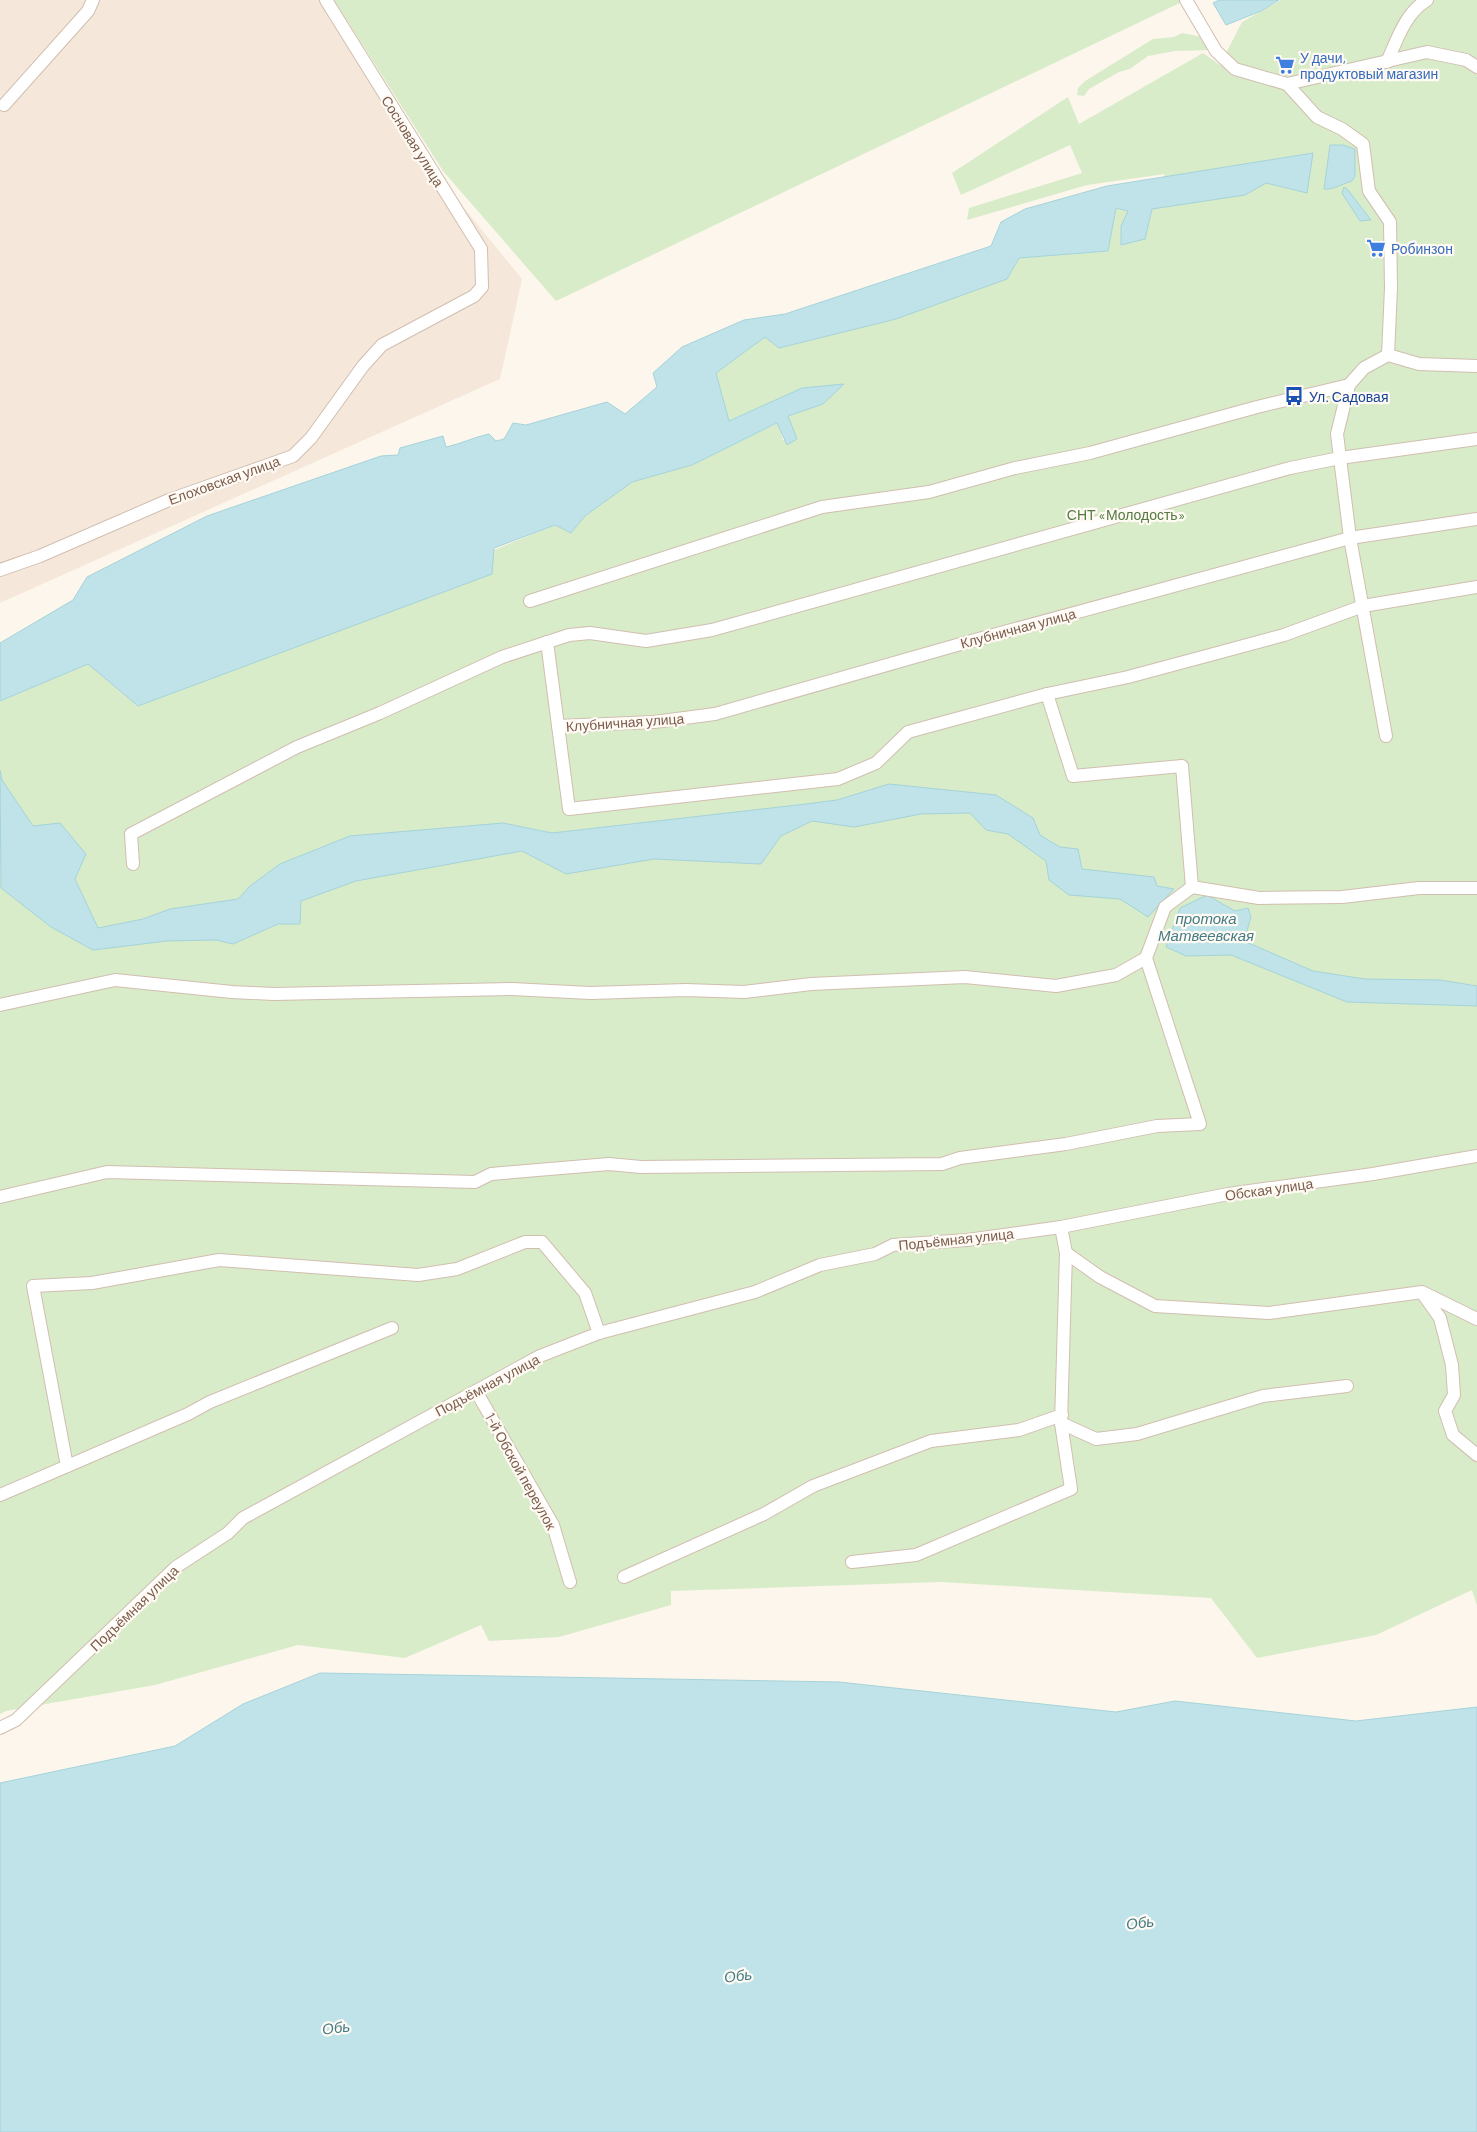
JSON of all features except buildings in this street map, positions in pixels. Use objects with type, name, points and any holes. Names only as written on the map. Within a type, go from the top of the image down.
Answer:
[{"type":"street","points":[[4,105],[88,11],[93,0]]},
{"type":"street","name":"Сосновая улица","points":[[326,0],[481,249],[482,287]]},
{"type":"street","points":[[1186,0],[1216,51],[1235,69],[1287,84],[1427,52],[1471,57],[1477,67]]},
{"type":"street","points":[[1387,62],[1405,23],[1419,5],[1427,0]]},
{"type":"street","points":[[1287,84],[1317,117],[1342,129],[1363,144],[1369,191],[1390,222],[1391,288],[1388,355]]},
{"type":"street","name":"Елоховская улица","points":[[0,570],[40,556],[169,500],[293,456],[311,438],[363,366],[382,345],[474,296],[482,287]]},
{"type":"street","points":[[1386,736],[1350,538],[1336,434],[1350,385],[1364,368],[1388,355],[1420,364],[1477,366]]},
{"type":"street","points":[[530,601],[822,507],[929,492],[1016,468],[1090,453],[1257,407],[1350,385]]},
{"type":"street","points":[[134,864],[131,834],[297,747],[380,713],[502,657],[568,635],[590,633],[646,641],[712,630],[1290,468],[1340,458],[1477,438]]},
{"type":"street","name":"Клубничная улица","points":[[558,726],[654,722],[715,714],[964,642],[1350,538],[1477,519]]},
{"type":"street","points":[[547,642],[569,809],[838,779],[876,764],[908,732],[1048,694],[1128,677],[1266,640],[1363,606],[1477,587]]},
{"type":"street","points":[[1048,694],[1073,776],[1182,766],[1192,887]]},
{"type":"street","points":[[0,1197],[107,1172],[475,1182],[492,1174],[609,1164],[641,1167],[942,1164],[960,1158],[1066,1144],[1158,1126],[1200,1124],[1146,958],[1164,907],[1192,887],[1259,898],[1342,897],[1418,888],[1477,888]]},
{"type":"street","points":[[0,1005],[115,980],[232,992],[274,994],[512,989],[590,993],[686,990],[744,992],[810,984],[966,977],[1056,986],[1116,975],[1146,958]]},
{"type":"street","name":"Обская улица","points":[[1061,1227],[1228,1194],[1379,1173],[1477,1156]]},
{"type":"street","points":[[852,1562],[916,1555],[1071,1489],[1061,1419],[1066,1253],[1061,1227]]},
{"type":"street","name":"Подъёмная улица","points":[[0,1728],[16,1720],[176,1567],[228,1533],[243,1518],[540,1356],[599,1333],[754,1292],[820,1265],[874,1254],[893,1246],[967,1240],[1061,1227]]},
{"type":"street","points":[[66,1466],[33,1286],[92,1283],[218,1260],[418,1275],[457,1269],[525,1242],[542,1242],[584,1294],[599,1333]]},
{"type":"street","points":[[1066,1253],[1100,1277],[1155,1306],[1268,1313],[1422,1292],[1477,1320]]},
{"type":"street","points":[[1422,1292],[1440,1318],[1452,1365],[1454,1395],[1445,1411],[1453,1436],[1477,1455]]},
{"type":"street","points":[[0,1495],[188,1414],[210,1402],[392,1328]]},
{"type":"street","points":[[624,1577],[764,1514],[813,1486],[931,1441],[1019,1430],[1061,1419],[1096,1439],[1137,1434],[1262,1396],[1346,1386]]},
{"type":"street","name":"1-й Обской переулок","points":[[476,1391],[553,1526],[570,1582]]},
{"type":"shaded area","points":[[0,0],[329,0],[437,175],[522,279],[500,379],[0,603]]},
{"type":"green space","points":[[334,0],[1186,0],[556,301],[443,171]]},
{"type":"green space","name":"СНТ «Молодость»","points":[[1281,0],[1477,0],[1477,1606],[1472,1590],[1376,1635],[1257,1658],[1211,1598],[940,1582],[671,1591],[671,1605],[559,1637],[489,1641],[481,1625],[405,1658],[298,1645],[155,1685],[6,1711],[0,1714],[0,701],[88,664],[125,695],[153,690],[555,525],[571,533],[585,516],[632,482],[692,465],[778,423],[783,440],[797,439],[787,416],[834,385],[802,388],[729,421],[716,373],[765,337],[779,348],[896,319],[1007,279],[1019,258],[1108,251],[1116,208],[1128,211],[1145,238],[1157,191],[1165,174],[1087,185],[967,220],[969,208],[1082,173],[1070,145],[961,195],[952,173],[1068,97],[1079,124],[1203,53],[1220,65],[1242,22]]},
{"type":"green space","points":[[1182,33],[1202,37],[1210,50],[1175,51],[1148,56],[1130,69],[1119,72],[1089,89],[1084,96],[1077,95],[1078,88],[1085,81],[1153,39],[1174,37]]},
{"type":"water","points":[[1219,0],[1279,0],[1261,11],[1226,25],[1213,3]]},
{"type":"water","points":[[1330,145],[1343,145],[1355,149],[1355,176],[1352,181],[1334,188],[1324,189]]},
{"type":"water","points":[[1313,153],[1307,193],[1266,183],[1245,195],[1152,209],[1145,239],[1121,245],[1121,226],[1128,211],[1116,208],[1108,251],[1019,258],[1007,279],[896,319],[779,348],[765,337],[716,373],[729,421],[802,388],[844,384],[823,404],[788,416],[797,439],[787,445],[777,423],[692,465],[632,482],[585,516],[571,533],[555,525],[494,548],[492,574],[138,706],[88,664],[0,701],[0,643],[73,600],[87,577],[207,516],[381,456],[398,455],[400,448],[443,436],[446,447],[489,434],[496,441],[504,439],[513,423],[526,425],[607,402],[625,414],[657,387],[653,373],[682,347],[744,320],[785,314],[991,246],[1001,222],[1025,209],[1107,186]]},
{"type":"water","points":[[1344,187],[1371,220],[1360,221],[1342,193]]},
{"type":"water","points":[[0,770],[2,780],[33,826],[60,823],[86,854],[75,879],[98,928],[143,919],[170,909],[238,899],[250,886],[280,864],[350,836],[503,823],[552,833],[837,800],[889,784],[996,795],[1033,818],[1040,835],[1060,847],[1078,849],[1082,869],[1154,877],[1157,886],[1174,889],[1148,917],[1120,899],[1069,895],[1049,880],[1046,861],[1008,834],[986,830],[970,813],[921,814],[854,827],[812,821],[781,836],[761,864],[654,859],[566,874],[522,851],[356,881],[301,901],[300,924],[278,924],[233,944],[216,940],[167,941],[93,950],[51,927],[1,888]]},
{"type":"water","name":"протока Матвеевская","points":[[1207,895],[1235,911],[1248,908],[1251,917],[1244,941],[1313,971],[1365,979],[1440,980],[1477,986],[1477,1006],[1347,1002],[1231,955],[1186,956],[1166,947],[1180,908]]},
{"type":"water","name":"Обь","points":[[320,1673],[839,1682],[1116,1712],[1175,1701],[1356,1721],[1477,1707],[1477,2132],[0,2132],[0,1783],[175,1746],[243,1704]]},
{"type":"place","name":"У дачи, продуктовый магазин","points":[[1285,65]]},
{"type":"place","name":"Робинзон","points":[[1376,248]]},
{"type":"place","name":"Ул. Садовая","points":[[1294,396]]}]
